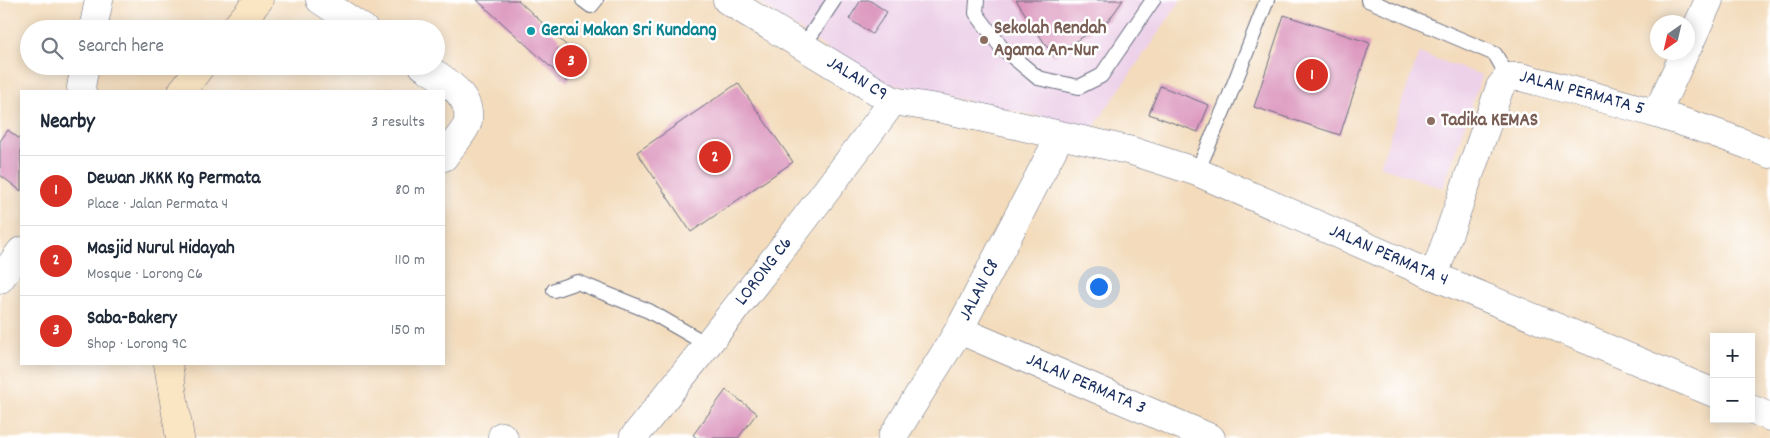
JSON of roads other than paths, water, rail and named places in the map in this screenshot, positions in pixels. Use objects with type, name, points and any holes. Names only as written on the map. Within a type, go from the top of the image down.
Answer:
[{"type":"main road","points":[[242,20],[259,0]]},
{"type":"main road","points":[[183,90],[195,75]]},
{"type":"main road","points":[[168,365],[180,438]]},
{"type":"street","points":[[95,20],[99,0]]},
{"type":"street","points":[[320,0],[350,20]]},
{"type":"street","name":"JALAN C9","points":[[727,0],[894,102],[944,109],[1060,136]]},
{"type":"street","points":[[1695,31],[1709,0]]},
{"type":"street","points":[[1657,113],[1681,60]]},
{"type":"street","points":[[82,90],[83,75]]},
{"type":"street","points":[[437,75],[450,83],[467,105],[468,122],[445,156]]},
{"type":"street","name":"JALAN PERMATA 5","points":[[1434,276],[1500,86],[1508,78],[1521,77],[1657,113],[1745,143],[1770,154]]},
{"type":"street","name":"LORONG C6","points":[[633,438],[816,207],[894,102]]},
{"type":"street","name":"JALAN PERMATA 4","points":[[1060,136],[1132,151],[1197,172],[1434,276],[1710,391]]},
{"type":"street","name":"JALAN C8","points":[[892,438],[959,330],[1060,136]]},
{"type":"street","points":[[0,279],[20,253]]},
{"type":"street","name":"JALAN PERMATA 3","points":[[959,330],[1210,438]]},
{"type":"street","points":[[1755,411],[1770,417]]},
{"type":"lane","points":[[583,0],[591,6],[596,0]]},
{"type":"lane","points":[[803,47],[834,0]]},
{"type":"lane","points":[[977,0],[976,13],[1001,47],[1038,78],[1079,87],[1101,76],[1153,0]]},
{"type":"lane","points":[[1197,172],[1267,0]]},
{"type":"lane","points":[[1368,0],[1495,54],[1508,78]]},
{"type":"lane","points":[[554,290],[577,282],[649,311],[708,345]]},
{"type":"place","name":"Gerai Makan Sri Kundang","points":[[531,31]]},
{"type":"place","name":"Sekolah Rendah Agama An-Nur","points":[[984,40]]},
{"type":"place","name":"Saba-Bakery","points":[[571,61]]},
{"type":"place","name":"Dewan JKKK Kg Permata","points":[[1312,75]]},
{"type":"place","name":"Tadika KEMAS","points":[[1431,121]]},
{"type":"place","name":"Masjid Nurul Hidayah","points":[[715,157]]}]
